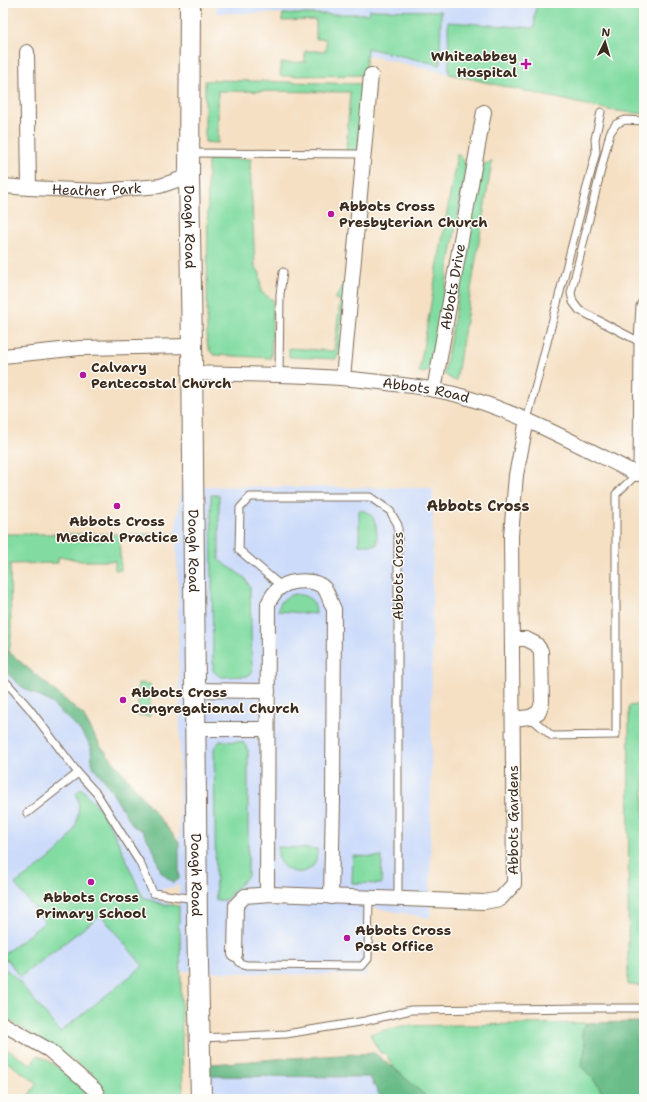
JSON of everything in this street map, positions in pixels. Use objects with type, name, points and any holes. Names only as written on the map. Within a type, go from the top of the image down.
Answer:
[{"type":"main road","name":"Doagh Road","points":[[190,3],[189,176],[192,346],[193,590],[201,1099]]},
{"type":"street","points":[[27,52],[30,188]]},
{"type":"street","points":[[343,378],[371,75]]},
{"type":"street","name":"Abbots Drive","points":[[434,390],[484,112]]},
{"type":"street","name":"Heather Park","points":[[3,186],[100,191],[160,186],[189,176]]},
{"type":"street","points":[[3,356],[80,348],[192,346]]},
{"type":"street","name":"Abbots Road","points":[[192,372],[362,379],[454,394],[484,403],[527,420],[640,473]]},
{"type":"street","name":"Abbots Gardens","points":[[235,954],[236,905],[245,896],[267,894],[484,902],[500,899],[514,884],[511,528],[516,475],[527,420]]},
{"type":"street","points":[[267,894],[268,604],[272,596],[281,586],[300,581],[315,582],[325,589],[334,609],[331,897]]},
{"type":"street","points":[[512,639],[526,640],[536,644],[541,651],[542,702],[539,712],[530,717],[512,719]]},
{"type":"street","points":[[195,690],[268,691]]},
{"type":"street","points":[[195,729],[267,729]]},
{"type":"street","points":[[3,1024],[49,1050],[95,1090],[99,1099]]},
{"type":"lane","points":[[527,420],[596,152],[595,138],[601,112]]},
{"type":"lane","points":[[638,341],[579,310],[572,302],[571,293],[610,133],[616,124],[625,120],[644,121]]},
{"type":"lane","points":[[189,153],[364,154]]},
{"type":"lane","points":[[279,375],[280,294],[283,272]]},
{"type":"lane","points":[[530,717],[552,736],[616,735],[616,494],[640,473],[638,341],[640,306],[644,298]]},
{"type":"lane","name":"Abbots Cross","points":[[281,586],[239,550],[240,508],[250,497],[370,497],[390,511],[398,525],[398,899]]},
{"type":"lane","points":[[3,681],[7,683],[29,708],[78,773],[97,794],[140,863],[153,893],[197,899]]},
{"type":"lane","points":[[27,813],[78,773]]},
{"type":"lane","points":[[235,954],[240,963],[247,965],[362,966],[368,958],[369,898]]},
{"type":"lane","points":[[200,1038],[286,1034],[365,1021],[411,1010],[644,1008]]},
{"type":"shaded area","name":"Whiteabbey Hospital","points":[[217,3],[644,3],[644,114],[609,110],[366,55],[369,14],[216,13]]},
{"type":"shaded area","name":"Abbots Cross","points":[[182,486],[433,488],[430,918],[370,907],[366,976],[181,971],[183,1099],[3,1011],[3,669],[22,687],[50,702],[79,729],[179,871],[180,698],[178,583],[175,534]],"holes":[[[179,885],[179,906],[161,901],[161,889]]]},
{"type":"shaded area","points":[[200,1076],[370,1077],[384,1099],[201,1099]]},
{"type":"green space","name":"Whiteabbey Hospital","points":[[536,3],[644,3],[644,114],[609,110],[449,74],[448,22],[534,28]]},
{"type":"green space","points":[[369,10],[441,11],[440,65],[367,48],[365,75],[280,76],[281,63],[305,62],[305,51],[326,51],[326,39],[316,39],[316,20],[282,21],[283,14],[368,14]]},
{"type":"green space","points":[[216,80],[364,84],[358,154],[346,154],[350,92],[218,91],[218,143],[205,142],[205,81]]},
{"type":"green space","points":[[457,154],[461,157],[466,166],[466,172],[434,352],[429,370],[424,373],[419,372]]},
{"type":"green space","points":[[251,159],[255,266],[260,273],[261,292],[273,300],[271,358],[215,355],[208,347],[208,160]]},
{"type":"green space","points":[[492,162],[456,381],[444,374],[481,168]]},
{"type":"green space","points":[[343,285],[345,285],[338,356],[336,359],[289,357],[289,348],[334,351],[340,300],[335,299]]},
{"type":"green space","points":[[211,495],[219,495],[219,560],[245,578],[250,588],[252,670],[248,676],[221,677],[213,671]]},
{"type":"green space","points":[[359,510],[365,511],[373,518],[377,533],[377,545],[359,545]]},
{"type":"green space","points":[[3,534],[175,534],[176,540],[119,539],[121,570],[115,570],[115,561],[81,561],[65,557],[58,557],[58,563],[10,564],[11,637],[9,652],[4,653]]},
{"type":"green space","points":[[294,594],[303,595],[310,599],[316,609],[316,614],[278,611],[283,600]]},
{"type":"green space","points":[[3,652],[9,652],[83,715],[100,745],[179,842],[179,879],[173,883],[161,872],[154,851],[143,831],[133,826],[105,781],[92,765],[91,746],[79,729],[50,702],[22,687],[3,669]]},
{"type":"green space","points":[[138,683],[150,684],[150,716],[138,716]]},
{"type":"green space","points":[[644,704],[644,986],[628,985],[629,706]]},
{"type":"green space","points":[[220,741],[243,742],[248,750],[248,876],[225,900],[216,900],[214,748]]},
{"type":"green space","points":[[81,788],[105,817],[143,897],[164,905],[179,906],[178,924],[180,933],[183,1099],[109,1099],[103,1088],[89,1071],[3,1016],[3,967],[17,979],[60,1032],[143,966],[101,915],[20,977],[8,960],[3,960],[3,955],[45,922],[15,884],[47,861],[68,840],[74,830],[78,814],[79,806],[76,793]]},
{"type":"green space","points":[[278,847],[317,849],[314,865],[310,869],[299,872],[287,869],[279,860]]},
{"type":"green space","points":[[353,856],[382,857],[381,884],[352,883]]},
{"type":"green space","points":[[644,1022],[644,1098],[606,1098],[594,1080],[581,1066],[585,1050],[585,1042],[582,1034],[584,1028],[587,1023]]},
{"type":"green space","points":[[587,1023],[582,1032],[585,1042],[585,1050],[581,1066],[594,1080],[606,1098],[605,1099],[429,1099],[394,1068],[385,1053],[380,1053],[370,1034],[402,1026]]},
{"type":"green space","points":[[3,1047],[31,1064],[38,1055],[47,1060],[77,1081],[91,1099],[34,1099],[29,1095],[37,1083],[3,1059]]},
{"type":"green space","points":[[374,1053],[394,1068],[429,1099],[382,1099],[370,1077],[200,1076],[200,1065]]},
{"type":"place","name":"Whiteabbey Hospital","points":[[526,64]]},
{"type":"place","name":"Abbots Cross Presbyterian Church","points":[[331,214]]},
{"type":"place","name":"Calvary Pentecostal Church","points":[[83,375]]},
{"type":"place","name":"Abbots Cross Medical Practice","points":[[117,506]]},
{"type":"place","name":"Abbots Cross Congregational Church","points":[[123,700]]},
{"type":"place","name":"Abbots Cross Primary School","points":[[91,882]]},
{"type":"place","name":"Abbots Cross Post Office","points":[[347,938]]},
{"type":"district","name":"Abbots Cross","points":[[478,506]]}]
